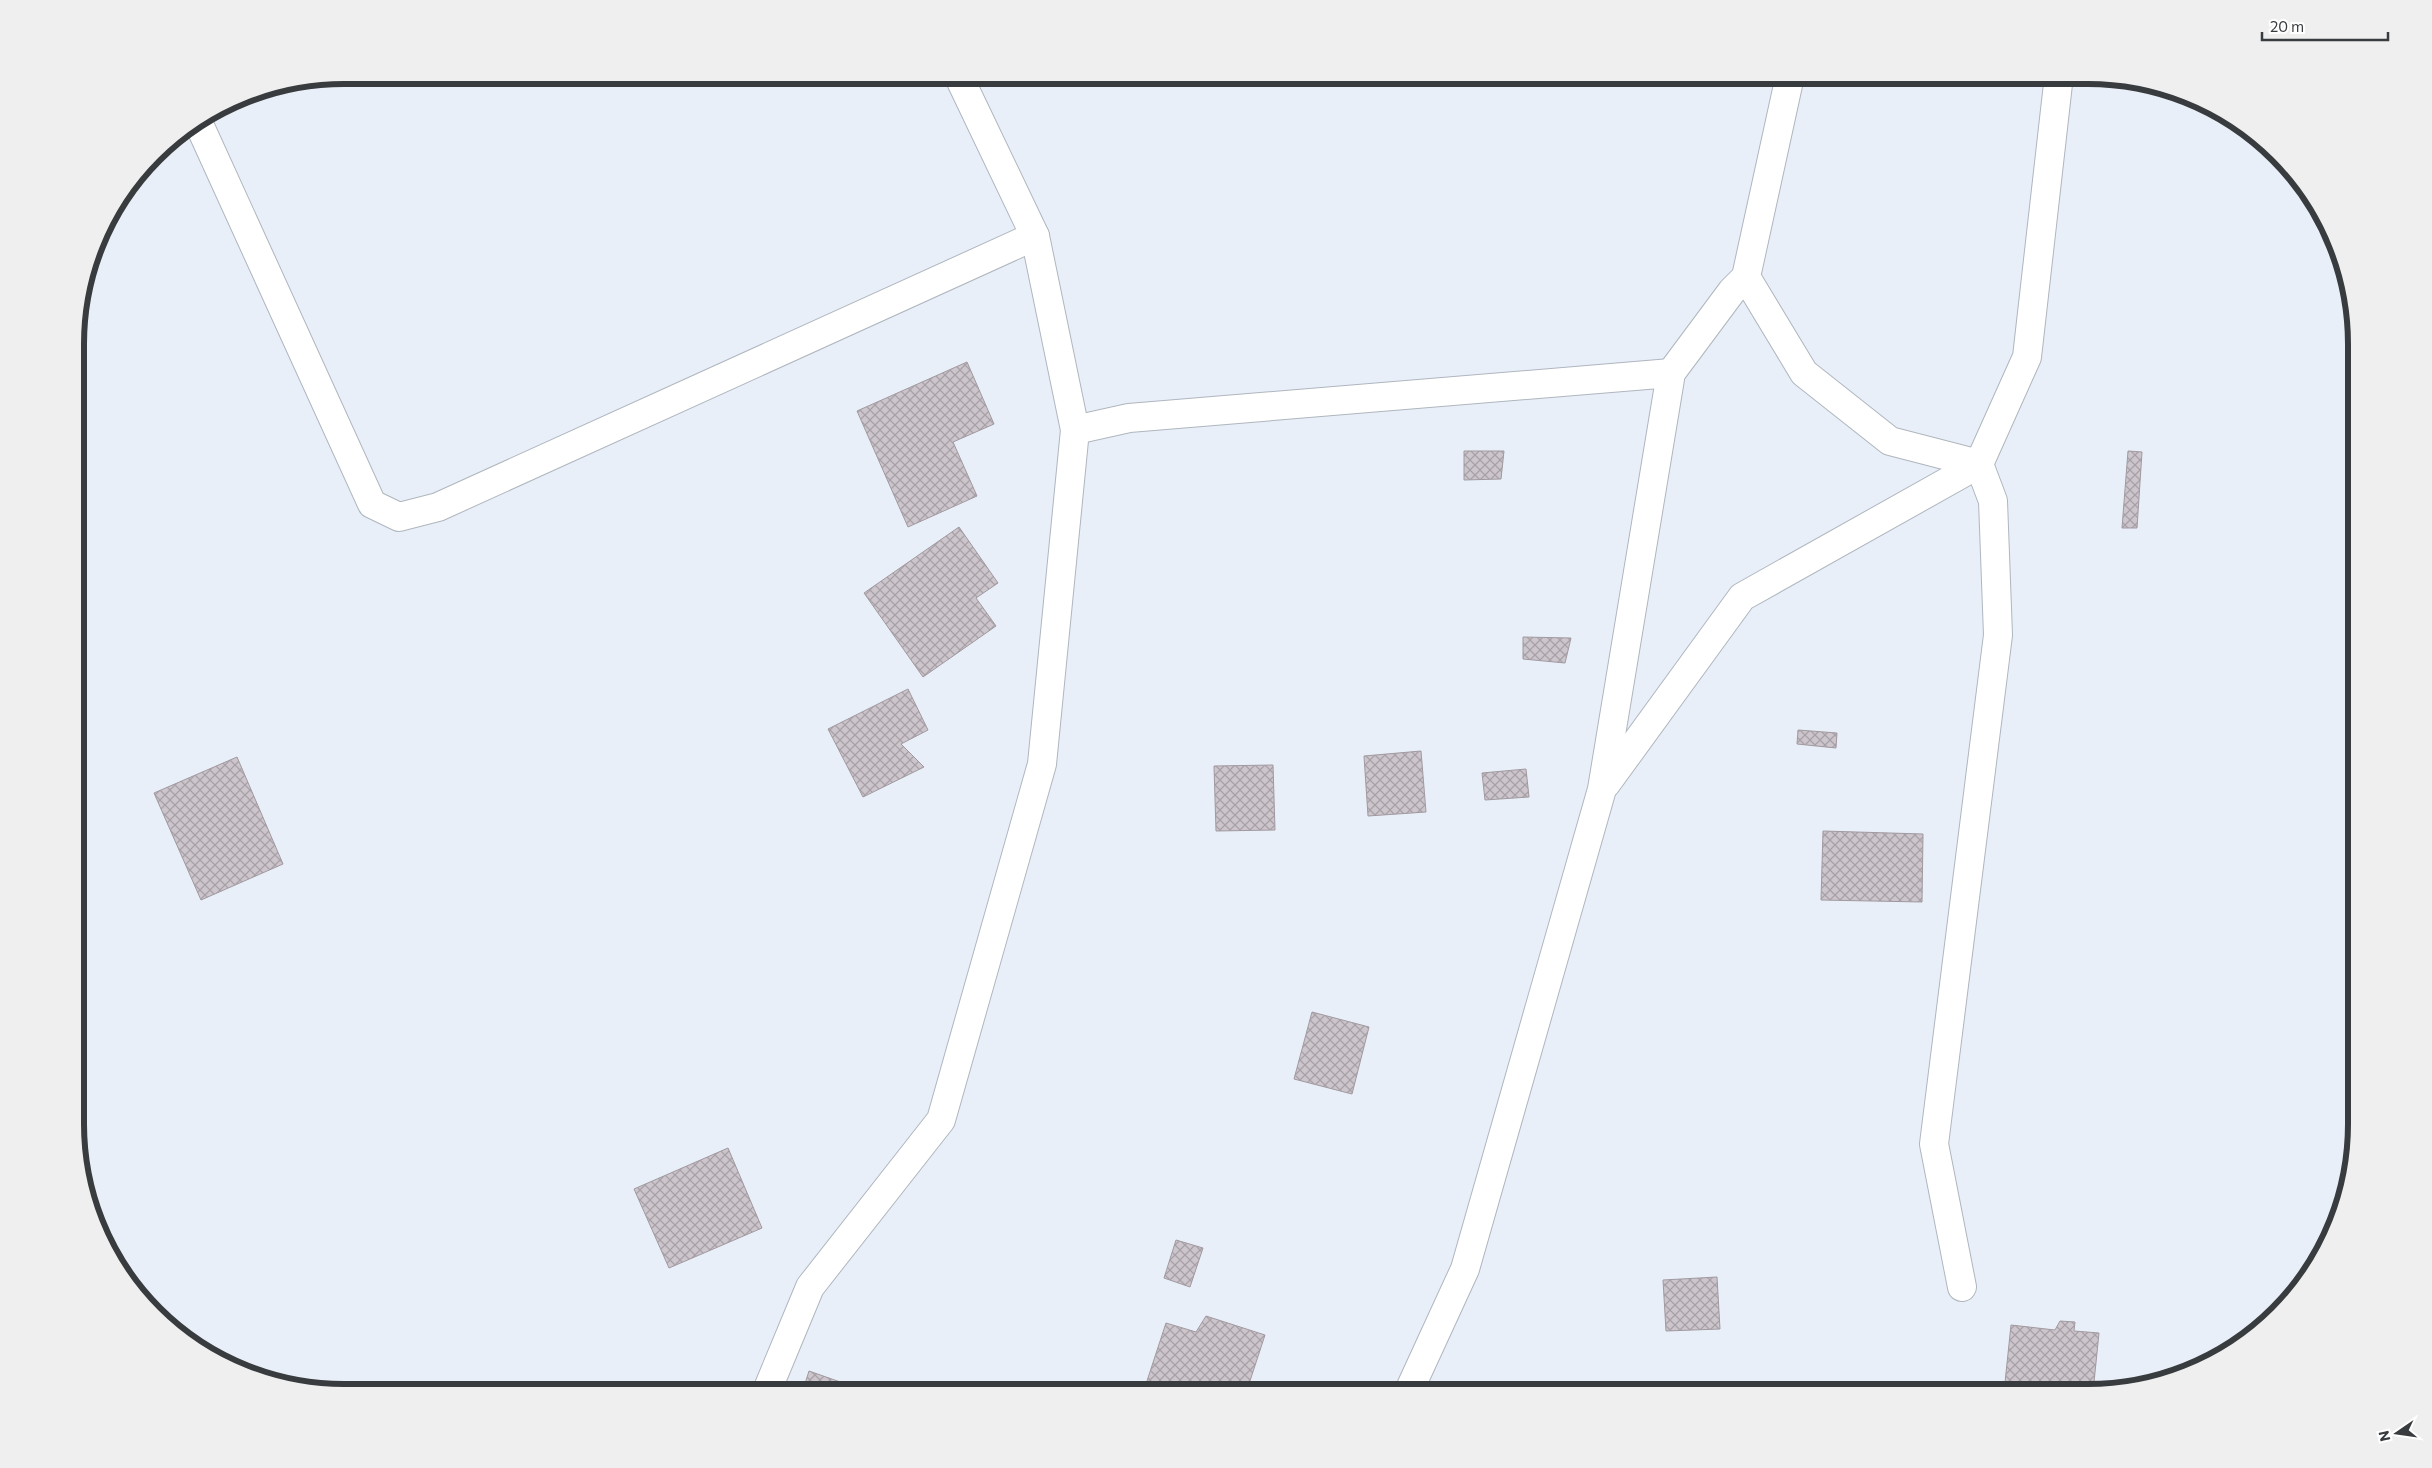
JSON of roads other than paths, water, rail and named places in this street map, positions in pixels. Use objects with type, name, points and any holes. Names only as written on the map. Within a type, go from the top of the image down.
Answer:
[{"type":"street","points":[[770,1384],[810,1287],[941,1120],[1042,764],[1075,430],[1035,236],[962,84]]},
{"type":"street","points":[[1412,1384],[1465,1269],[1602,789],[1671,373],[1732,291],[1746,277],[1787,84]]},
{"type":"street","points":[[1602,789],[1742,597],[1979,464],[2026,357],[2058,84]]},
{"type":"street","points":[[200,127],[372,504],[399,517],[438,507],[1035,236]]},
{"type":"street","points":[[1746,277],[1804,373],[1890,441],[1979,464]]},
{"type":"street","points":[[1075,430],[1129,418],[1671,373]]},
{"type":"street","points":[[1962,1287],[1934,1144],[1998,635],[1994,501],[1979,464]]}]
